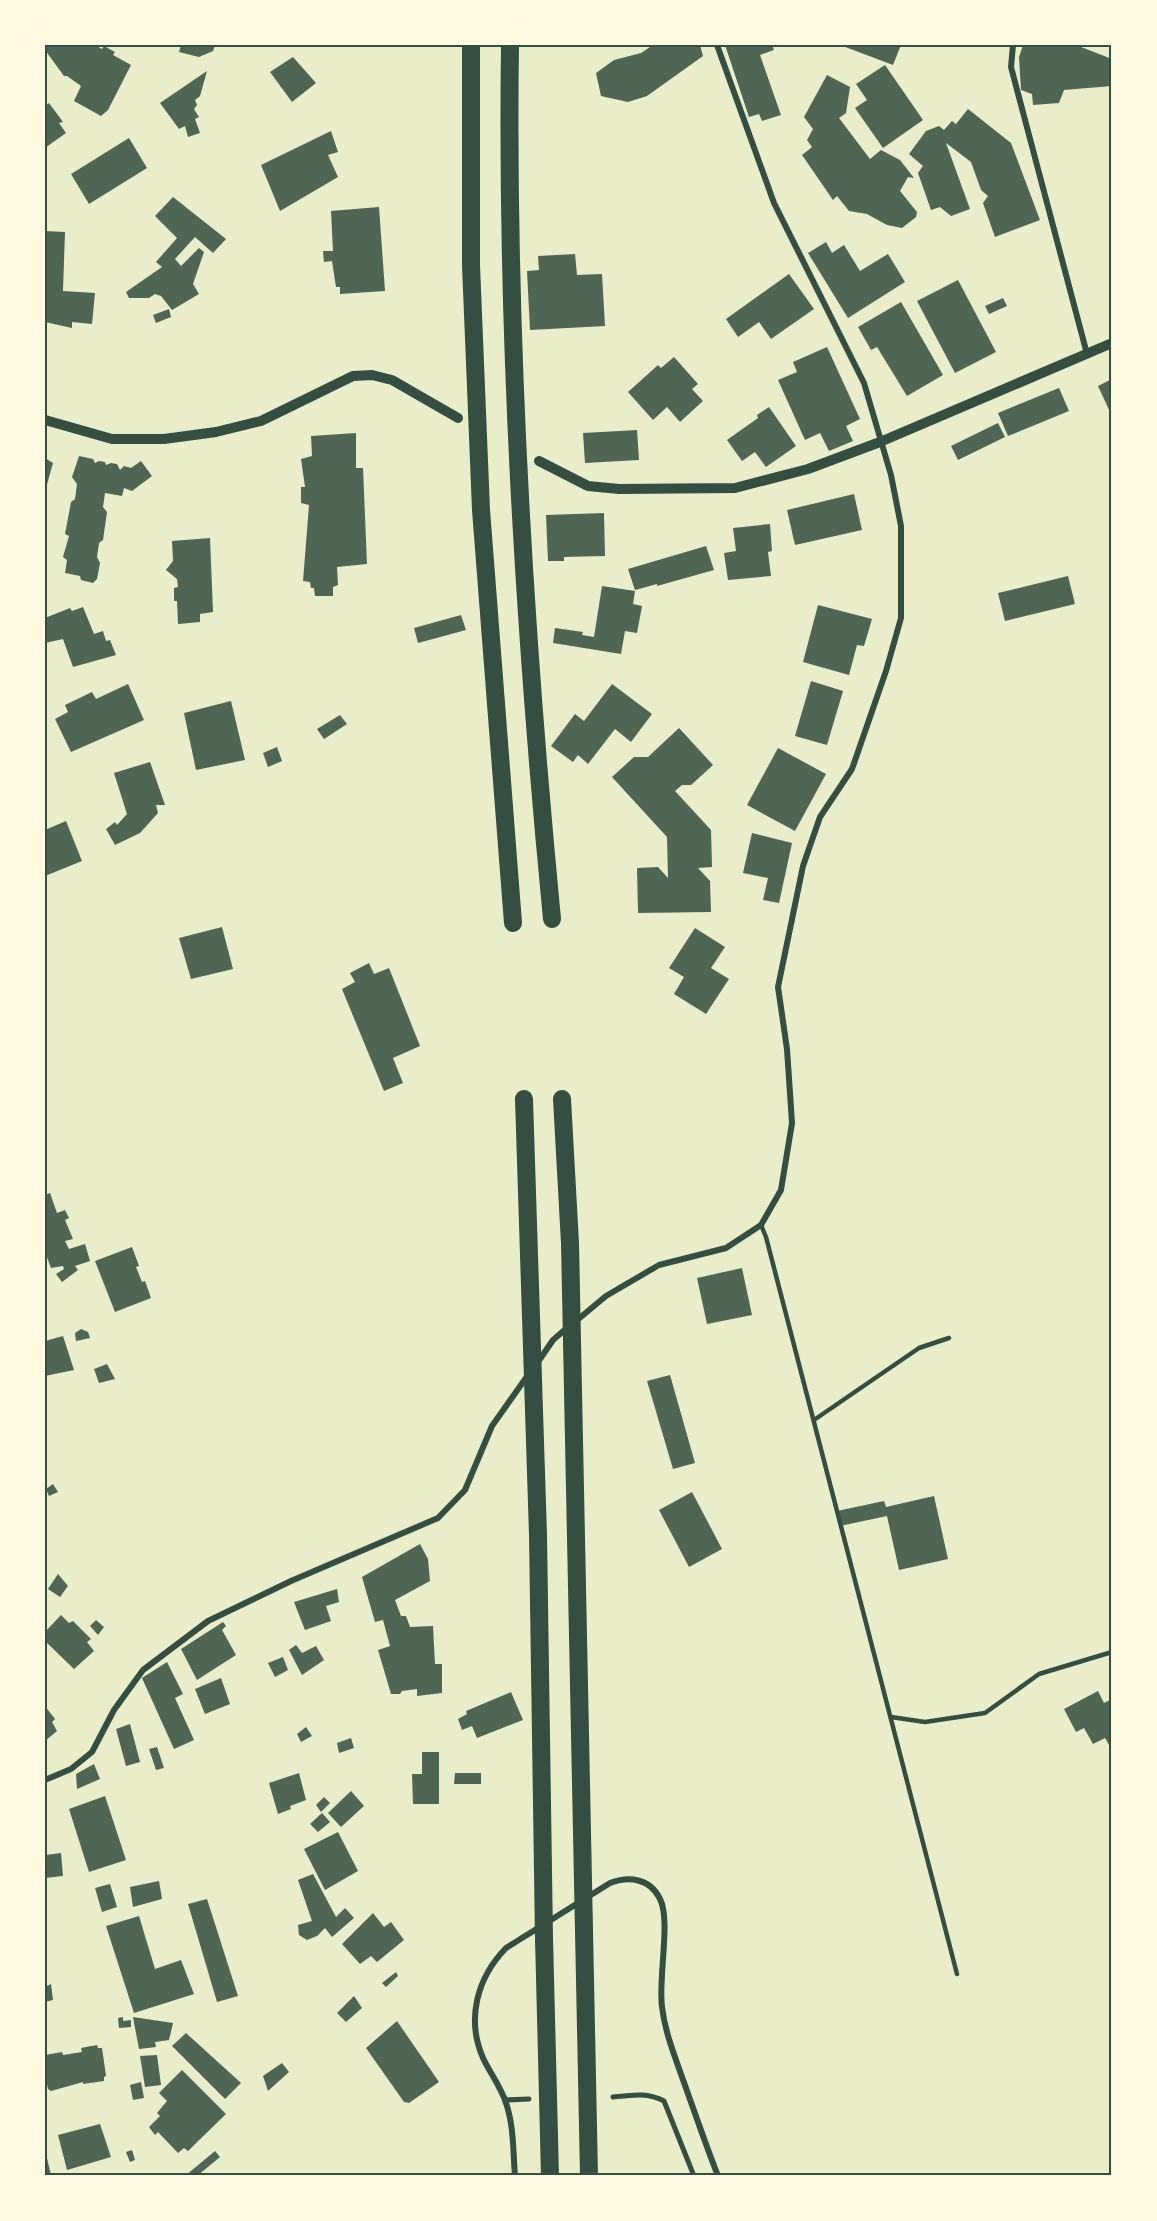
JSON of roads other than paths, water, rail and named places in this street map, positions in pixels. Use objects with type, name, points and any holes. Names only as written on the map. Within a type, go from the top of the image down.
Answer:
[{"type":"highway","points":[[471,45],[471,265],[481,510],[513,923]]},
{"type":"highway","points":[[510,45],[510,216],[520,512],[538,777],[552,919]]},
{"type":"highway","points":[[524,1099],[535,1399],[550,2176]]},
{"type":"highway","points":[[562,1100],[570,1243],[589,2176]]},
{"type":"street","points":[[45,1780],[71,1769],[92,1752],[114,1710],[143,1670],[208,1621],[291,1581],[438,1518],[465,1490],[492,1426],[553,1340],[606,1296],[659,1265],[726,1248],[761,1225],[781,1190],[792,1123],[787,1049],[778,987],[803,866],[820,817],[852,769],[886,671],[901,618],[901,526],[891,475],[864,383],[774,203],[717,45]]},
{"type":"street","points":[[1013,45],[1011,67],[1087,354]]},
{"type":"street","points":[[539,461],[588,486],[619,489],[735,488],[808,469],[880,442],[1112,343]]},
{"type":"street","points":[[45,420],[112,439],[164,439],[216,432],[261,421],[353,376],[372,375],[392,380],[458,418]]},
{"type":"street","points":[[515,2176],[510,2122],[505,2100],[478,2047],[475,2004],[480,1988],[495,1959],[518,1939],[610,1883],[629,1878],[639,1879],[655,1890],[661,1899],[664,1920],[660,1988],[664,2023],[717,2176]]},
{"type":"street","points":[[613,2097],[643,2094],[655,2096],[664,2101],[694,2176]]},
{"type":"street","points":[[505,2100],[528,2099]]},
{"type":"lane","points":[[761,1225],[814,1420],[957,1974]]},
{"type":"lane","points":[[814,1420],[919,1348],[949,1338]]},
{"type":"lane","points":[[891,1717],[925,1722],[985,1713],[1039,1674],[1112,1652]]}]
